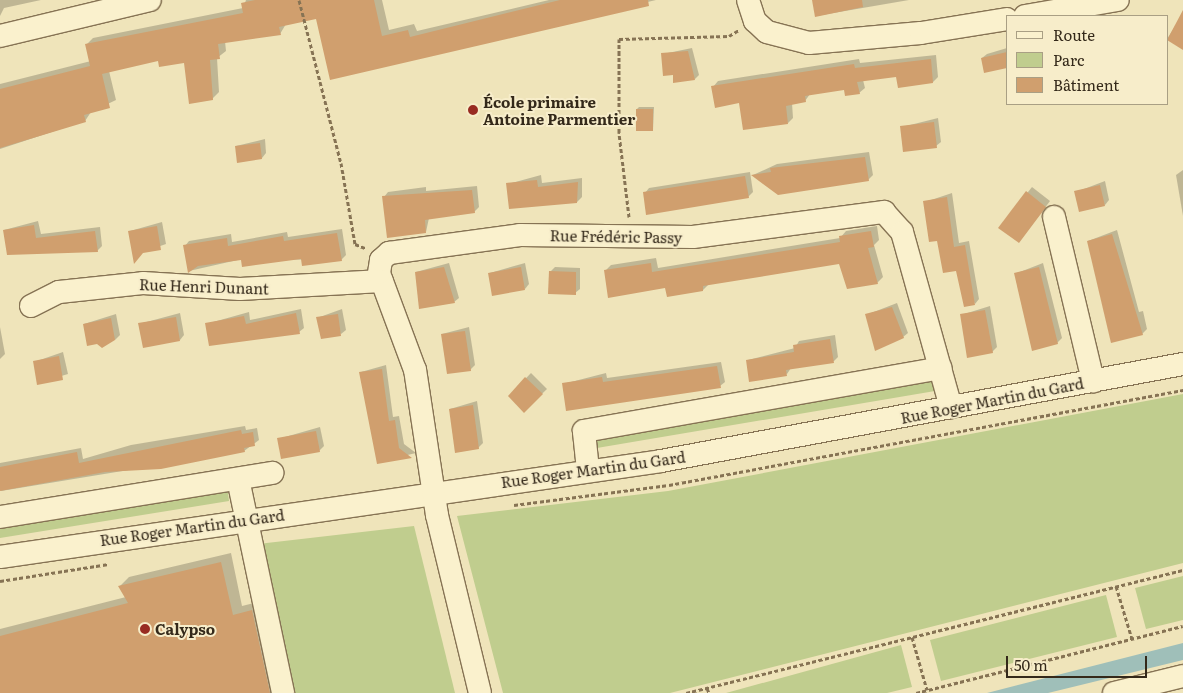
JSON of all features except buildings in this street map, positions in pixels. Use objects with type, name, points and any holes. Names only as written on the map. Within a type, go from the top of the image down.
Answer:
[{"type":"street","points":[[0,36],[150,0]]},
{"type":"street","points":[[1005,0],[1007,15]]},
{"type":"street","points":[[1031,15],[1118,0]]},
{"type":"street","points":[[751,10],[774,36],[820,43],[1006,18]]},
{"type":"street","name":"Rue Frédéric Passy","points":[[384,256],[520,235],[693,237],[884,212],[902,232],[951,407]]},
{"type":"street","points":[[1054,216],[1093,381]]},
{"type":"street","points":[[384,256],[379,266],[382,281],[415,370],[436,492],[437,515],[480,693]]},
{"type":"street","name":"Rue Henri Dunant","points":[[31,306],[59,292],[121,285],[240,289],[382,281]]},
{"type":"street","name":"Rue Roger Martin du Gard","points":[[0,556],[588,470],[951,407],[1183,364]]},
{"type":"street","points":[[588,470],[584,431],[940,368]]},
{"type":"street","points":[[0,517],[272,473]]},
{"type":"street","points":[[238,479],[244,520],[283,693]]},
{"type":"street","points":[[1114,693],[1183,676]]},
{"type":"path","points":[[299,0],[341,163],[355,244],[384,256]]},
{"type":"path","points":[[632,237],[619,133],[619,39],[729,36],[751,10]]},
{"type":"path","points":[[686,693],[1183,570]]},
{"type":"path","points":[[1116,586],[1132,639]]},
{"type":"path","points":[[916,693],[1183,626]]},
{"type":"path","points":[[912,637],[927,690]]},
{"type":"path","points":[[707,688],[709,693]]},
{"type":"green space","points":[[931,377],[935,391],[591,449],[591,436]]},
{"type":"green space","points":[[1183,394],[1183,563],[670,693],[503,693],[457,516],[668,491]]},
{"type":"green space","points":[[227,486],[229,501],[0,538],[0,522]]},
{"type":"green space","points":[[414,526],[455,693],[293,693],[258,544]]},
{"type":"green space","points":[[1183,576],[1183,620],[1146,629],[1135,588]]},
{"type":"green space","points":[[1106,595],[1117,637],[941,681],[930,640]]},
{"type":"green space","points":[[901,645],[912,687],[887,693],[726,693]]},
{"type":"water","points":[[1183,643],[1183,660],[1048,693],[987,693]]},
{"type":"place","name":"École primaire Antoine Parmentier","points":[[473,110]]},
{"type":"place","name":"Calypso","points":[[145,629]]}]
